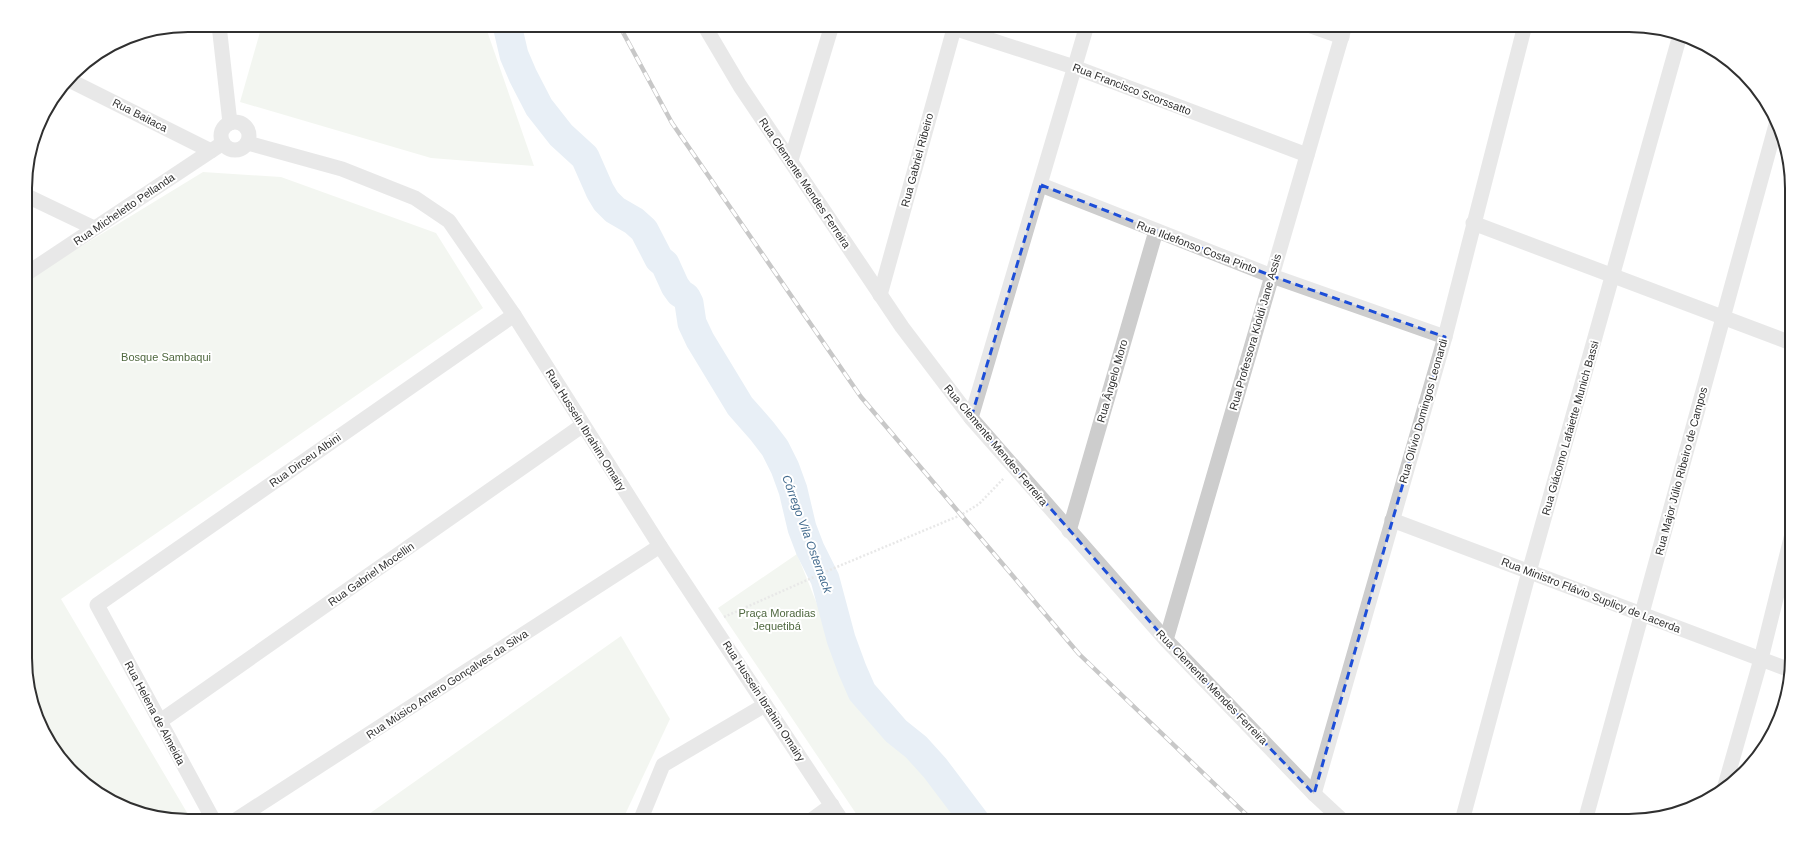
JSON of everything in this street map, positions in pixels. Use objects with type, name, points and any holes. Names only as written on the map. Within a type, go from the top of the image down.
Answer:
[{"type":"street","points":[[220,32],[230,123]]},
{"type":"street","name":"Rua Clemente Mendes Ferreira","points":[[708,32],[740,86],[880,295],[902,327],[971,418],[1166,640],[1314,794],[1335,814]]},
{"type":"street","points":[[791,160],[830,32]]},
{"type":"street","name":"Rua Gabriel Ribeiro","points":[[880,295],[953,32]]},
{"type":"street","name":"Rua Francisco Scorssatto","points":[[969,32],[1074,66],[1307,155]]},
{"type":"street","points":[[971,418],[1041,185],[1085,32]]},
{"type":"street","name":"Rua Professora Kloldi Jane Assis","points":[[1166,640],[1344,32]]},
{"type":"street","name":"Rua Olívio Domingos Leonardi","points":[[1314,794],[1445,337],[1523,32]]},
{"type":"street","name":"Rua Giácomo Lafaiette Munich Bassi","points":[[1464,814],[1529,572],[1679,40]]},
{"type":"street","name":"Rua Baitaca","points":[[74,82],[217,147]]},
{"type":"street","points":[[240,122],[244,125],[249,133],[248,143],[245,147],[236,150],[217,147],[221,134],[226,125],[230,123],[240,122]]},
{"type":"street","name":"Rua Major Júlio Ribeiro de Campos","points":[[1587,814],[1774,131]]},
{"type":"street","name":"Rua Hussein Ibrahim Omairy","points":[[248,143],[342,169],[415,198],[449,221],[514,315],[660,546],[838,814]]},
{"type":"street","name":"Rua Micheletto Pellanda","points":[[32,270],[217,147]]},
{"type":"street","name":"Rua Ildefonso Costa Pinto","points":[[1041,185],[1272,276],[1445,337]]},
{"type":"street","points":[[32,198],[94,228]]},
{"type":"street","points":[[1473,223],[1785,341]]},
{"type":"street","name":"Rua Ângelo Moro","points":[[1069,531],[1156,231]]},
{"type":"street","name":"Rua Dirceu Albini","points":[[97,605],[514,315]]},
{"type":"street","name":"Rua Gabriel Mocellin","points":[[159,722],[583,426]]},
{"type":"street","name":"Rua Ministro Flávio Suplicy de Lacerda","points":[[1392,520],[1785,668]]},
{"type":"street","name":"Rua Músico Antero Gonçalves da Silva","points":[[245,814],[660,546]]},
{"type":"street","points":[[1727,780],[1761,659],[1785,562]]},
{"type":"street","name":"Rua Helena de Almeida","points":[[97,605],[210,814]]},
{"type":"street","points":[[643,814],[663,765],[766,705]]},
{"type":"street","points":[[820,814],[832,805]]},
{"type":"path","points":[[712,623],[806,580],[961,515],[978,504],[1014,468]]},
{"type":"highlighted area","points":[[1041,185],[1272,276],[1445,337],[1314,794],[1166,640],[971,418]]},
{"type":"green space","points":[[260,32],[487,32],[534,166],[431,158],[240,102]]},
{"type":"green space","name":"Bosque Sambaqui","points":[[203,172],[281,177],[436,233],[483,308],[61,599],[188,814],[168,813],[138,806],[119,798],[93,782],[71,761],[58,744],[48,727],[37,698],[32,668],[32,276]]},
{"type":"green space","name":"Praça Moradias Jequetibá","points":[[797,554],[854,697],[933,781],[961,814],[856,814],[718,608]]},
{"type":"green space","points":[[621,636],[670,719],[625,814],[369,814]]},
{"type":"waterway","name":"Córrego Vila Osternack","points":[[509,32],[514,55],[539,107],[561,135],[585,157],[606,201],[615,210],[634,221],[644,230],[659,259],[665,264],[675,286],[680,293],[686,297],[689,303],[692,323],[700,340],[740,406],[775,448],[785,468],[793,490],[802,528],[810,549],[825,579],[841,639],[862,692],[896,731],[916,747],[935,768],[970,814]]},
{"type":"railway","points":[[623,32],[672,123],[861,397],[1079,654],[1246,814]]}]
